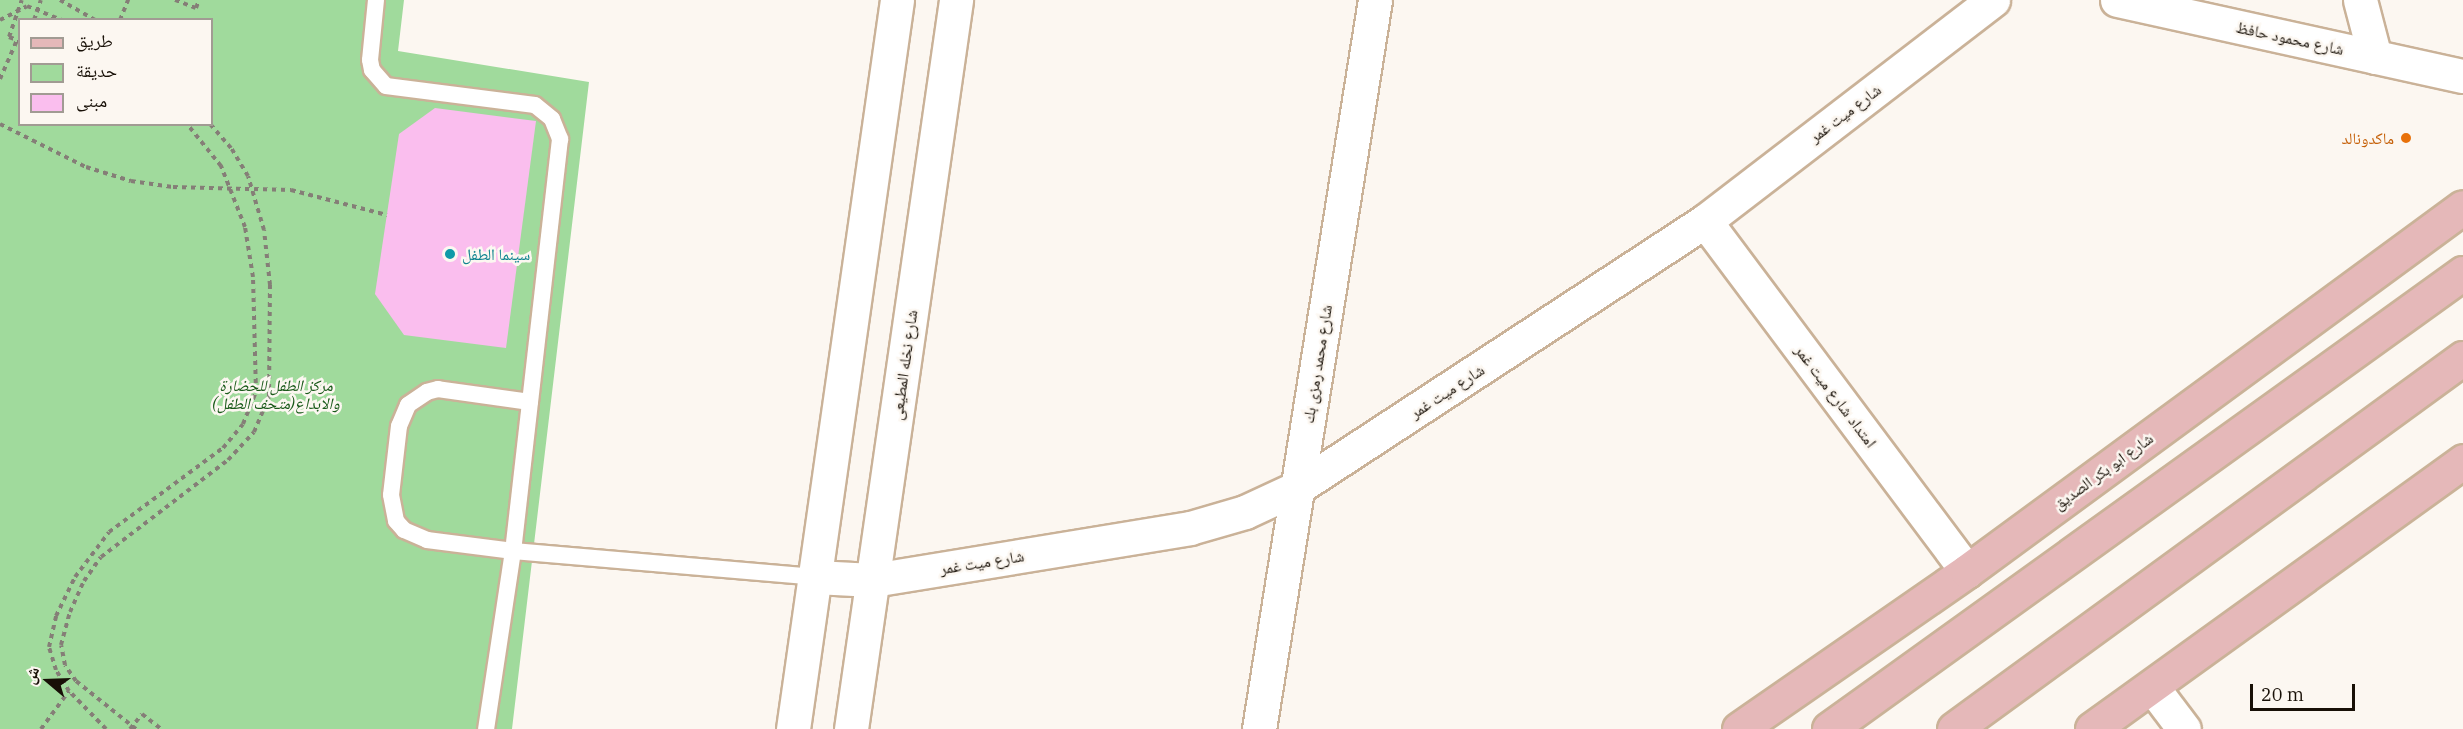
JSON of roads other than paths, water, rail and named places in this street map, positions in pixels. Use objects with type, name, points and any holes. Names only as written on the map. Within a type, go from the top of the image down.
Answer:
[{"type":"main road","name":"شارع ابو بكر الصديق","points":[[1739,729],[1967,571],[2463,207]]},
{"type":"main road","points":[[1829,729],[2463,273]]},
{"type":"main road","points":[[1954,729],[2463,358]]},
{"type":"main road","points":[[2092,729],[2153,688],[2463,461]]},
{"type":"street","points":[[793,729],[897,0]]},
{"type":"street","name":"شارع نخله المطيعى","points":[[851,729],[956,0]]},
{"type":"street","name":"شارع محمد رمزى بك","points":[[1260,729],[1375,0]]},
{"type":"street","name":"شارع ميت غمر","points":[[814,577],[873,580],[1190,528],[1245,512],[1297,488],[1705,221],[1994,0]]},
{"type":"street","name":"شارع محمود حافظ","points":[[2117,0],[2463,76]]},
{"type":"street","points":[[2360,0],[2375,57]]},
{"type":"street","name":"امتداد شارع ميت غمر","points":[[1705,221],[1967,571]]},
{"type":"street","points":[[2153,688],[2184,729]]},
{"type":"lane","points":[[376,0],[370,60],[372,70],[386,86],[524,103],[544,111],[557,128],[560,150],[513,551],[486,729]]},
{"type":"lane","points":[[530,402],[449,390],[427,392],[408,405],[398,438],[391,508],[404,530],[427,540],[513,551],[814,577]]},
{"type":"place","name":"ماكدونالد","points":[[2406,138]]},
{"type":"place","name":"سينما الطفل","points":[[450,254]]},
{"type":"park label","name":"مركز الطفل للحضارة والابداع(متحف الطفل)","points":[[276,394]]}]
